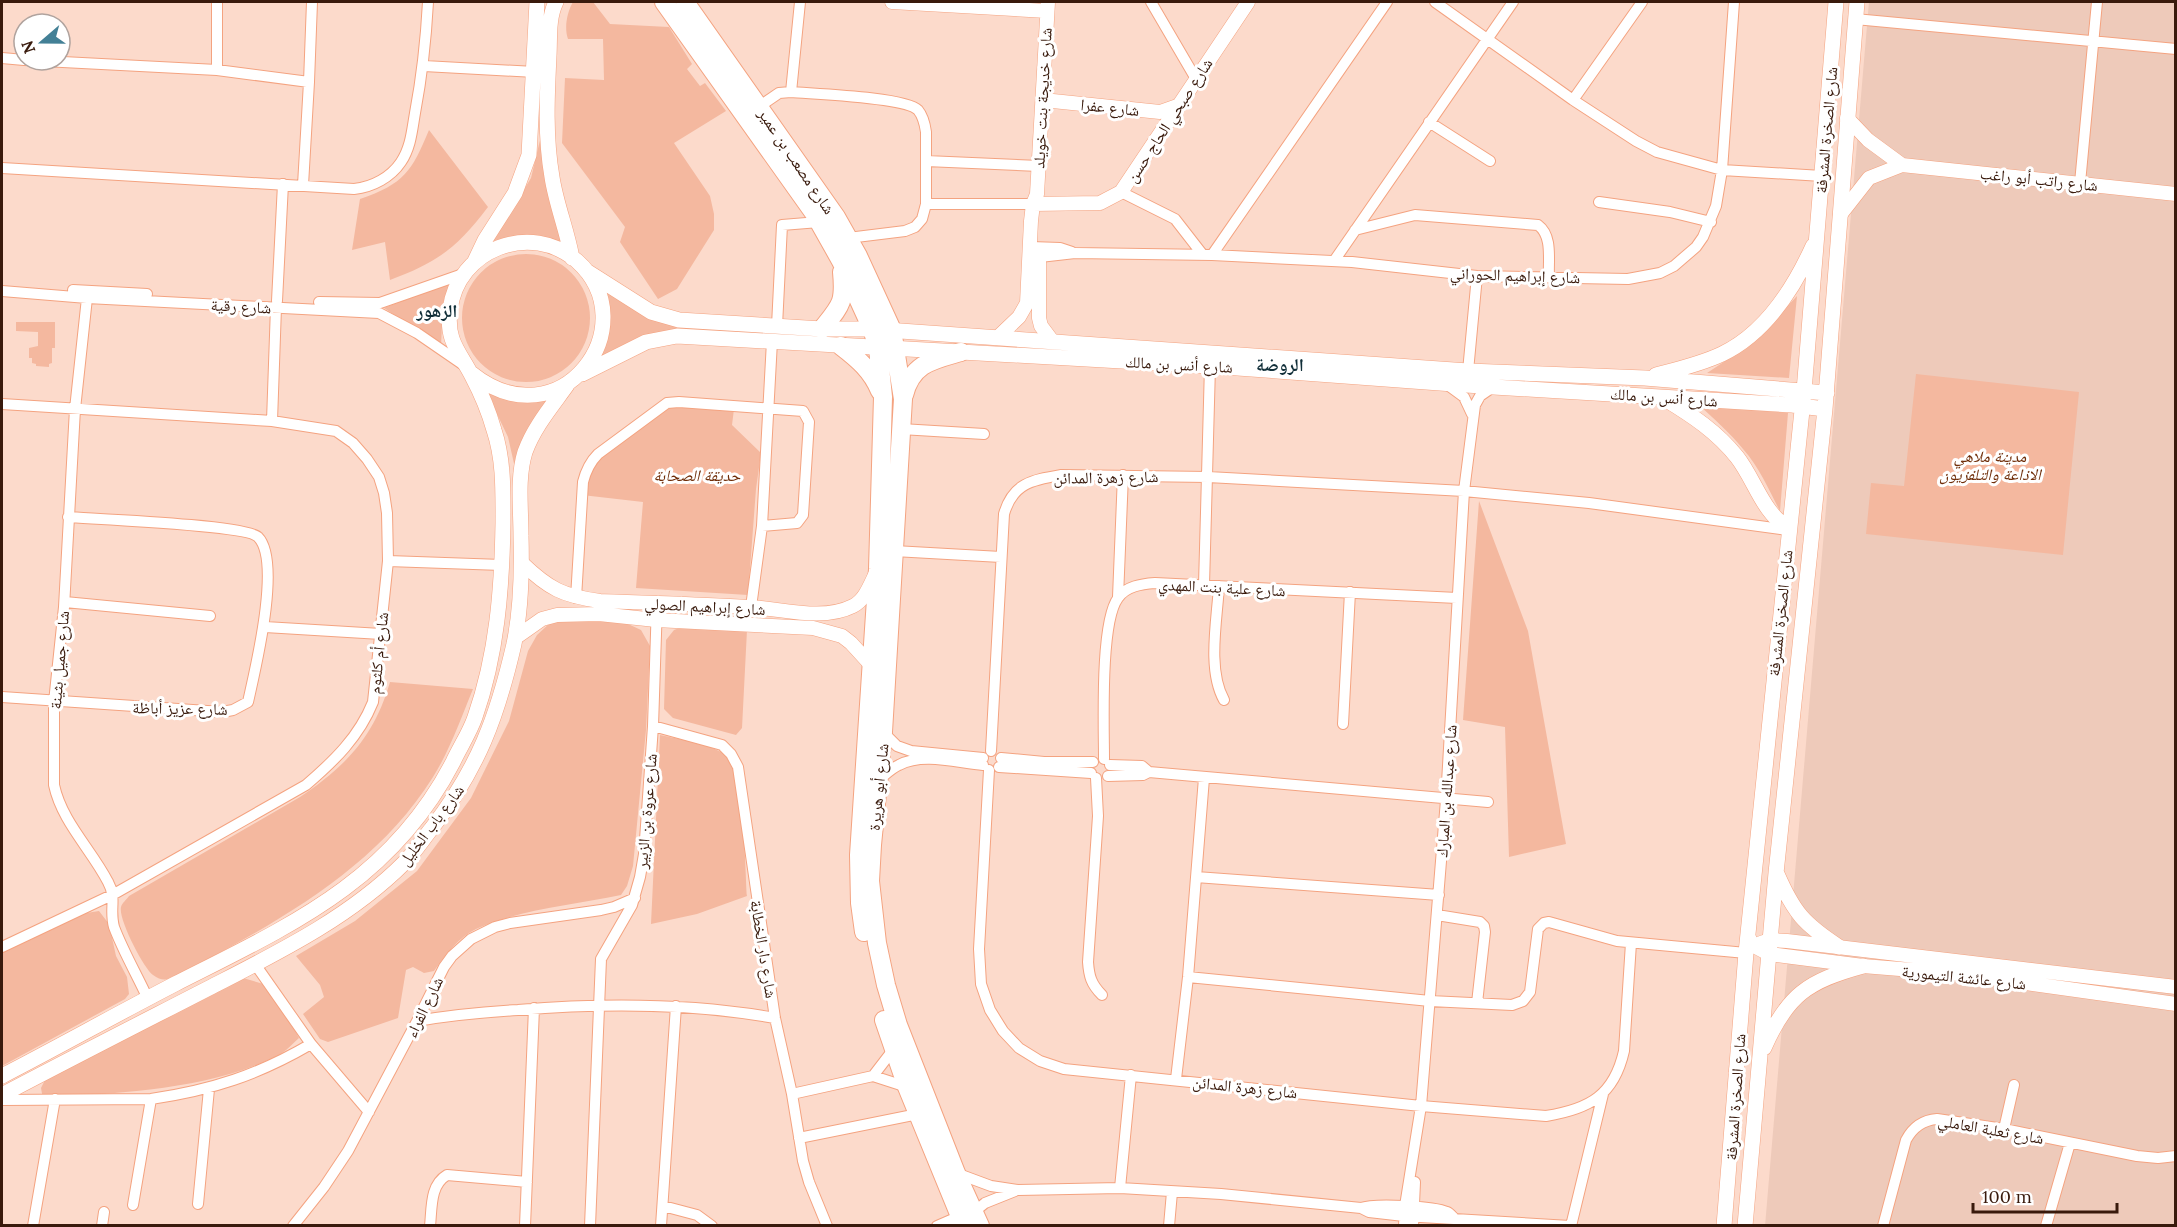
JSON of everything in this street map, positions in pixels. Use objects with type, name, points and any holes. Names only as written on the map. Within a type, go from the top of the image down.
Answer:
[{"type":"highway","name":"شارع مصعب بن عمير","points":[[664,2],[819,222],[841,261],[872,329]]},
{"type":"highway","name":"شارع مصعب بن عمير","points":[[689,3],[848,238],[889,342]]},
{"type":"highway","points":[[822,329],[840,306],[844,293],[841,261]]},
{"type":"highway","name":"شارع أبو هريرة","points":[[872,329],[889,342],[903,399],[880,779],[870,880],[877,943],[886,986],[898,1025],[956,1173],[969,1220]]},
{"type":"highway","name":"شارع أبو هريرة","points":[[889,342],[883,397],[878,569],[859,855],[860,903],[873,982],[893,1050],[918,1114],[969,1220]]},
{"type":"highway","points":[[840,346],[865,366],[883,397]]},
{"type":"highway","points":[[903,399],[912,374],[933,360],[961,352]]},
{"type":"main road","points":[[475,261],[485,240],[515,194],[529,155],[537,2]]},
{"type":"main road","points":[[556,2],[550,25],[548,153],[552,180],[572,258]]},
{"type":"main road","name":"شارع الصخرة المشرفة","points":[[1724,1226],[1818,235],[1836,2]]},
{"type":"main road","name":"شارع الصخرة المشرفة","points":[[1745,1226],[1776,873],[1827,393],[1857,2]]},
{"type":"main road","points":[[1645,378],[1707,360],[1725,352],[1746,338],[1786,297],[1801,272],[1818,235]]},
{"type":"main road","points":[[531,242],[553,247],[572,258],[586,272],[596,288],[602,307],[602,326],[598,345],[589,362],[572,380],[552,392],[535,396],[517,396],[500,392],[484,384],[468,370],[457,353],[451,337],[450,304],[463,274],[475,261],[492,249],[511,243],[531,242]]},
{"type":"main road","name":"شارع أنس بن مالك","points":[[586,272],[636,303],[664,317],[840,346],[997,338],[1252,354],[1468,371],[1645,378],[1802,399],[1825,410]]},
{"type":"main road","name":"شارع أنس بن مالك","points":[[572,380],[646,342],[660,338],[775,334],[822,329],[872,329]]},
{"type":"main road","name":"شارع أنس بن مالك","points":[[889,342],[961,352],[1210,366],[1663,397],[1802,399],[1827,393]]},
{"type":"main road","name":"شارع باب الخليل","points":[[2,1076],[316,910],[372,867],[420,817],[440,787],[474,721],[495,644],[502,565],[503,477],[501,458],[487,409],[468,370]]},
{"type":"main road","name":"شارع باب الخليل","points":[[2,1095],[255,964],[323,926],[360,902],[406,861],[456,797],[490,729],[506,681],[515,638],[522,563],[520,484],[523,461],[528,444],[536,430],[572,380]]},
{"type":"main road","points":[[1663,397],[1714,432],[1748,473],[1773,516],[1789,529]]},
{"type":"main road","points":[[1776,873],[1797,914],[1817,933],[1839,947]]},
{"type":"main road","points":[[1759,1059],[1781,1013],[1791,1001],[1820,981],[1863,966]]},
{"type":"street","points":[[217,2],[217,70]]},
{"type":"street","points":[[303,185],[312,2]]},
{"type":"street","points":[[2,168],[364,188],[395,170],[410,144],[424,66],[428,2]]},
{"type":"street","points":[[791,93],[800,2]]},
{"type":"street","points":[[892,2],[1048,6]]},
{"type":"street","points":[[1151,2],[1196,79]]},
{"type":"street","name":"شارع صبحي الحاج حسن","points":[[1037,200],[1100,203],[1121,192],[1248,2]]},
{"type":"street","points":[[1121,192],[1175,219],[1207,255],[1387,2]]},
{"type":"street","points":[[1435,2],[1573,100],[1657,152],[1722,170],[1822,176]]},
{"type":"street","points":[[1334,261],[1513,2]]},
{"type":"street","points":[[1573,100],[1642,2]]},
{"type":"street","name":"شارع إبراهيم الحوراني","points":[[1035,253],[1207,255],[1334,261],[1477,276],[1628,279],[1660,273],[1674,266],[1696,247],[1716,206],[1722,170],[1734,2]]},
{"type":"street","points":[[2080,183],[2097,2]]},
{"type":"street","name":"شارع خديجة بنت خويلد","points":[[1048,6],[1035,253],[1039,318],[1041,326],[1053,342]]},
{"type":"street","points":[[1855,19],[2175,49]]},
{"type":"street","points":[[72,62],[217,70],[309,82]]},
{"type":"street","points":[[424,66],[535,72]]},
{"type":"street","points":[[759,106],[778,93],[791,93],[908,104],[918,110],[924,121],[926,132],[926,204],[921,219],[915,227],[905,231],[848,238]]},
{"type":"street","name":"شارع عفرا","points":[[1043,100],[1160,112],[1177,106]]},
{"type":"street","points":[[1847,118],[1869,140],[1902,165]]},
{"type":"street","points":[[1429,122],[1490,161]]},
{"type":"street","points":[[926,161],[1039,166]]},
{"type":"street","name":"شارع راتب أبو راغب","points":[[1840,215],[1869,178],[1902,165],[2175,194]]},
{"type":"street","points":[[272,421],[283,184]]},
{"type":"street","points":[[926,204],[1037,200]]},
{"type":"street","points":[[1599,202],[1670,212],[1710,222]]},
{"type":"street","points":[[1355,230],[1415,215],[1538,225],[1545,231],[1548,239],[1549,277]]},
{"type":"street","points":[[751,607],[762,526],[767,408],[775,334],[782,225],[819,222]]},
{"type":"street","name":"شارع خديجة بنت خويلد","points":[[997,338],[1024,311],[1035,253]]},
{"type":"street","name":"شارع رقية","points":[[2,291],[87,298],[277,304],[363,304],[380,303],[463,274]]},
{"type":"street","points":[[1468,371],[1477,276]]},
{"type":"street","name":"شارع رقية","points":[[2,284],[380,313],[411,329],[468,370]]},
{"type":"street","name":"شارع جميل بثينة","points":[[87,298],[75,409],[65,602],[54,702],[54,785],[66,816],[114,894]]},
{"type":"street","points":[[1204,585],[1210,366]]},
{"type":"street","points":[[1444,383],[1464,397],[1472,414]]},
{"type":"street","name":"شارع عبدالله بن المبارك","points":[[1409,1216],[1415,1178],[1413,1167],[1421,1106],[1439,895],[1464,491],[1472,414],[1480,396],[1494,387]]},
{"type":"street","points":[[576,598],[583,482],[591,461],[661,406],[673,402],[802,411],[809,422],[803,514],[797,523],[762,526]]},
{"type":"street","name":"شارع أم كلثوم","points":[[2,404],[272,421],[336,431],[353,443],[379,477],[387,513],[388,561],[373,702],[364,722],[329,765],[306,785],[114,894],[2,947]]},
{"type":"street","points":[[901,429],[984,434]]},
{"type":"street","points":[[1102,994],[1094,987],[1089,976],[1088,962],[1108,633],[1110,617],[1118,597],[1123,474]]},
{"type":"street","name":"شارع زهرة المدائن","points":[[1631,943],[1624,1050],[1614,1081],[1603,1094],[1579,1109],[1546,1116],[1421,1106],[1064,1069],[1040,1061],[1019,1048],[1003,1031],[990,1010],[981,984],[979,949],[1004,514],[1013,493],[1020,486],[1029,482],[1061,475],[1123,474],[1464,491],[1589,503],[1789,529]]},
{"type":"street","name":"شارع عزيز أباظة","points":[[2,697],[222,712],[233,710],[248,702],[264,627],[267,554],[258,536],[250,532],[223,528],[68,517]]},
{"type":"street","points":[[894,551],[1001,557]]},
{"type":"street","points":[[388,561],[502,565]]},
{"type":"street","name":"شارع إبراهيم الصولي","points":[[522,563],[545,584],[576,598],[751,607],[807,613],[845,610],[862,600],[878,569]]},
{"type":"street","name":"شارع علية بنت المهدي","points":[[1118,597],[1128,589],[1141,584],[1457,598]]},
{"type":"street","points":[[1219,586],[1214,670],[1224,700]]},
{"type":"street","points":[[1343,724],[1350,592]]},
{"type":"street","points":[[65,602],[210,616]]},
{"type":"street","name":"شارع عروة بن الزبير","points":[[590,1226],[603,954],[635,897],[644,854],[657,603]]},
{"type":"street","name":"شارع إبراهيم الصولي","points":[[515,638],[542,619],[557,615],[599,614],[656,620],[813,628],[842,636],[871,665]]},
{"type":"street","points":[[264,627],[381,634]]},
{"type":"street","name":"شارع دار الخطابة","points":[[652,726],[722,745],[731,754],[738,767],[775,1018],[809,1182],[827,1226]]},
{"type":"street","points":[[883,732],[897,746],[911,751],[991,761]]},
{"type":"street","points":[[880,779],[900,764],[928,759],[1100,769],[1142,766],[1149,772],[1204,778],[1488,802]]},
{"type":"street","points":[[1176,1079],[1188,977],[1204,778]]},
{"type":"street","points":[[1196,877],[1439,895]]},
{"type":"street","points":[[114,894],[111,911],[114,927],[148,999]]},
{"type":"street","name":"شارع الفراء","points":[[293,1226],[336,1169],[369,1112],[444,967],[463,946],[483,932],[510,922],[608,909],[635,897]]},
{"type":"street","points":[[1437,915],[1479,922],[1484,926],[1477,1003]]},
{"type":"street","points":[[1188,977],[1430,1001],[1518,1004],[1530,992],[1538,929],[1544,923],[1549,922],[1603,938],[1631,943],[1749,945]]},
{"type":"street","name":"شارع عائشة التيمورية","points":[[1749,945],[1839,947],[2175,987]]},
{"type":"street","name":"شارع عائشة التيمورية","points":[[1769,947],[1863,966],[1962,974],[2175,1004]]},
{"type":"street","points":[[255,964],[311,1044],[369,1112]]},
{"type":"street","points":[[417,1021],[450,1015],[599,1004],[676,1006],[775,1018]]},
{"type":"street","points":[[661,1226],[676,1006]]},
{"type":"street","points":[[525,1226],[534,1008]]},
{"type":"street","points":[[2,1100],[151,1099],[209,1089],[273,1065],[311,1044]]},
{"type":"street","points":[[873,1076],[893,1050]]},
{"type":"street","points":[[1120,1188],[1131,1075]]},
{"type":"street","points":[[792,1094],[873,1076],[907,1087]]},
{"type":"street","points":[[2004,1129],[2014,1085]]},
{"type":"street","points":[[198,1204],[209,1089]]},
{"type":"street","points":[[956,1173],[982,1184],[1018,1190],[1120,1188],[1361,1208],[1369,1205],[1409,1216],[1446,1211],[1454,1218],[1571,1226],[1603,1094]]},
{"type":"street","points":[[33,1226],[55,1099]]},
{"type":"street","points":[[133,1205],[151,1099]]},
{"type":"street","points":[[799,1138],[918,1114]]},
{"type":"street","name":"شارع ثعلبة العاملي","points":[[1883,1226],[1906,1140],[1910,1132],[1928,1119],[2004,1129],[2137,1156],[2174,1158]]},
{"type":"street","points":[[2046,1226],[2070,1143]]},
{"type":"street","points":[[430,1226],[434,1190],[441,1179],[447,1175],[527,1182]]},
{"type":"street","points":[[937,1226],[969,1220],[997,1197],[1018,1190]]},
{"type":"street","points":[[1169,1226],[1172,1192]]},
{"type":"street","points":[[663,1206],[697,1215],[707,1220],[712,1226]]},
{"type":"street","points":[[102,1226],[104,1212]]},
{"type":"shaded area","points":[[1869,2],[2175,2],[2175,1225],[1765,1226]]},
{"type":"green space","points":[[573,2],[593,2],[610,24],[669,27],[692,64],[687,69],[700,86],[705,83],[726,111],[674,143],[710,196],[714,214],[714,230],[677,289],[658,299],[620,242],[625,227],[562,143],[565,78],[604,80],[603,39],[568,39],[567,20]]},
{"type":"green space","points":[[429,130],[488,207],[466,233],[445,252],[421,267],[390,280],[385,242],[352,250],[360,199],[387,188],[405,174],[417,156]]},
{"type":"green space","points":[[541,136],[567,244],[545,237],[528,236],[489,247],[531,178]]},
{"type":"green space","points":[[526,254],[551,259],[571,273],[585,293],[590,318],[585,343],[571,363],[551,377],[526,382],[501,377],[481,363],[467,343],[462,318],[467,293],[481,273],[501,259]]},
{"type":"green space","points":[[450,283],[443,303],[441,346],[384,308]]},
{"type":"green space","points":[[600,285],[690,327],[657,333],[598,360],[606,339],[608,323]]},
{"type":"green space","points":[[1797,296],[1789,378],[1707,373],[1754,342]]},
{"type":"green space","points":[[16,322],[55,322],[55,348],[52,348],[52,363],[49,367],[36,366],[32,363],[32,358],[29,358],[29,348],[38,346],[38,332],[16,331]]},
{"type":"green space","name":"مدينة ملاهي الاذاعة والتلفزيون","points":[[1916,374],[2079,392],[2063,555],[1866,534],[1871,483],[1904,486]]},
{"type":"green space","points":[[486,391],[502,396],[554,396],[515,468],[508,437]]},
{"type":"green space","name":"حديقة الصحابة","points":[[674,405],[734,409],[732,425],[761,453],[748,595],[636,588],[643,502],[582,495],[595,451]]},
{"type":"green space","points":[[1699,405],[1788,413],[1780,511],[1749,456]]},
{"type":"green space","points":[[1479,501],[1528,631],[1566,844],[1509,857],[1505,727],[1463,720]]},
{"type":"green space","points":[[581,620],[626,623],[641,630],[650,646],[646,730],[633,866],[627,886],[621,895],[529,912],[476,929],[458,942],[434,971],[424,973],[413,967],[406,970],[398,1018],[328,1042],[320,1039],[303,1014],[324,997],[320,985],[296,956],[355,921],[417,871],[471,798],[509,721],[528,651],[537,635],[551,622]]},
{"type":"green space","points":[[685,626],[747,630],[742,728],[736,735],[673,718],[664,709],[666,640],[674,630]]},
{"type":"green space","points":[[390,682],[473,689],[439,767],[409,811],[381,841],[318,894],[175,977],[164,979],[153,975],[144,964],[127,932],[121,913],[123,903],[129,896],[300,797],[331,774],[367,734],[376,719]]},
{"type":"green space","points":[[660,735],[694,742],[720,751],[732,764],[740,799],[747,896],[697,914],[651,924]]},
{"type":"green space","points":[[99,911],[109,924],[116,956],[127,977],[129,994],[125,999],[2,1066],[2,947],[67,916]]},
{"type":"green space","points":[[243,978],[270,986],[299,1038],[282,1053],[255,1066],[226,1075],[165,1088],[43,1099],[41,1088],[45,1080]]},
{"type":"district","name":"الزهور","points":[[437,310]]},
{"type":"district","name":"الروضة","points":[[1280,364]]}]
